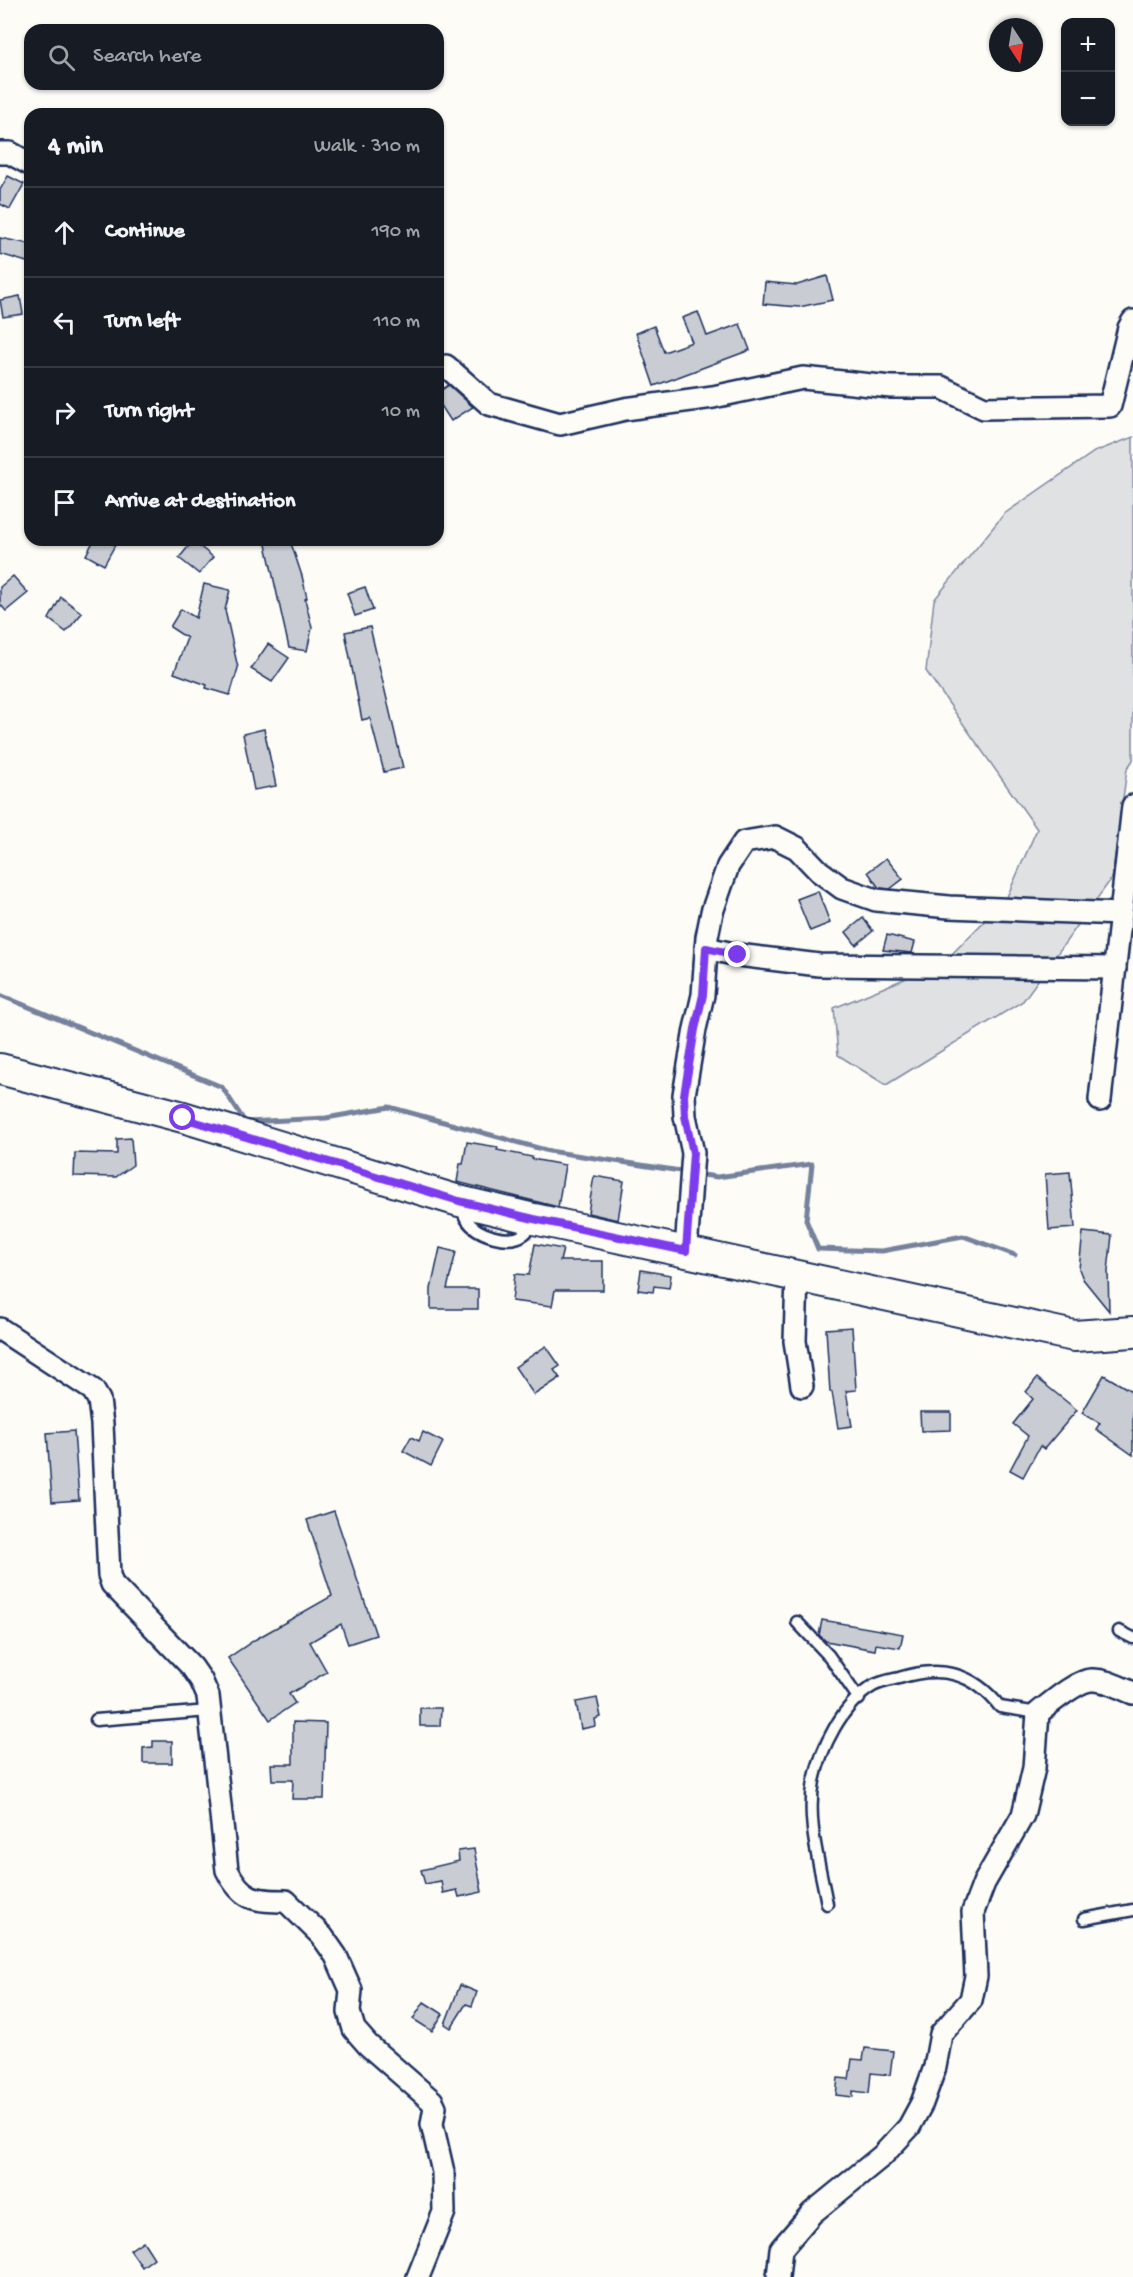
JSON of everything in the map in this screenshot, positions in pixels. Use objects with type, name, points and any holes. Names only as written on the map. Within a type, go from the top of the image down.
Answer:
[{"type":"street","points":[[0,153],[10,153],[24,161]]},
{"type":"street","points":[[444,366],[489,405],[560,424],[625,409],[714,398],[803,378],[891,387],[941,387],[984,408],[1110,406],[1133,321]]},
{"type":"street","points":[[1100,1100],[1133,806]]},
{"type":"street","points":[[686,1251],[693,1153],[685,1116],[684,1095],[703,995],[706,948],[712,912],[728,866],[744,842],[775,837],[797,848],[819,871],[842,888],[876,900],[949,907],[1121,914]]},
{"type":"street","points":[[706,948],[738,955],[819,965],[1115,968]]},
{"type":"street","points":[[0,1068],[183,1118],[459,1201],[534,1219],[1074,1336],[1133,1332]]},
{"type":"street","points":[[797,1276],[795,1341],[802,1386]]},
{"type":"street","points":[[0,1329],[93,1390],[99,1400],[110,1579],[192,1668],[201,1680],[208,1696],[228,1870],[234,1884],[248,1898],[286,1901],[322,1936],[336,1956],[351,1990],[349,2012],[354,2029],[368,2045],[435,2106],[432,2124],[443,2172],[444,2212],[418,2277]]},
{"type":"street","points":[[778,2277],[781,2249],[812,2212],[882,2156],[909,2127],[922,2103],[935,2067],[941,2034],[971,2000],[976,1976],[973,1912],[984,1883],[1023,1815],[1034,1768],[1038,1713],[1066,1692],[1089,1680],[1104,1681],[1133,1693]]},
{"type":"lane","points":[[796,1622],[829,1656],[859,1699]]},
{"type":"lane","points":[[1119,1631],[1133,1638]]},
{"type":"lane","points":[[827,1904],[813,1822],[814,1783],[824,1748],[848,1708],[873,1686],[911,1674],[942,1671],[971,1680],[992,1696],[1000,1707],[1038,1713]]},
{"type":"lane","points":[[96,1720],[209,1711]]},
{"type":"lane","points":[[1084,1919],[1133,1910]]},
{"type":"shaded area","points":[[1133,437],[1133,760],[1127,769],[1112,878],[1023,1001],[886,1085],[838,1055],[834,1008],[943,963],[1006,899],[1037,829],[926,671],[934,600],[1004,514],[1094,452]]},
{"type":"building","points":[[8,176],[24,184],[10,209],[0,204],[0,190]]},
{"type":"building","points":[[0,238],[24,243],[24,261],[0,254]]},
{"type":"building","points":[[827,276],[833,300],[799,307],[763,304],[765,282],[797,285]]},
{"type":"building","points":[[20,296],[23,314],[3,317],[0,300]]},
{"type":"building","points":[[698,312],[707,336],[740,324],[750,350],[654,386],[636,333],[654,326],[664,352],[692,342],[682,318]]},
{"type":"building","points":[[449,385],[473,407],[451,421],[444,410],[444,388]]},
{"type":"building","points":[[91,546],[114,546],[104,565],[86,555]]},
{"type":"building","points":[[189,546],[199,546],[213,557],[199,574],[179,558]]},
{"type":"building","points":[[266,546],[292,546],[307,598],[305,599],[312,628],[307,651],[289,648]]},
{"type":"building","points":[[13,576],[28,593],[6,611],[0,604],[0,587]]},
{"type":"building","points":[[204,584],[230,590],[225,610],[238,668],[230,695],[206,688],[207,685],[174,673],[187,638],[170,627],[181,609],[196,618]]},
{"type":"building","points":[[365,587],[373,610],[355,616],[347,593]]},
{"type":"building","points":[[61,597],[82,613],[66,632],[49,619]]},
{"type":"building","points":[[370,627],[403,768],[384,772],[370,718],[362,720],[345,632]]},
{"type":"building","points":[[268,644],[289,658],[272,682],[251,669]]},
{"type":"building","points":[[264,729],[276,786],[254,790],[243,734]]},
{"type":"building","points":[[886,858],[903,879],[890,889],[879,888],[868,872]]},
{"type":"building","points":[[818,891],[830,923],[810,931],[797,899]]},
{"type":"building","points":[[863,918],[873,931],[856,945],[846,932]]},
{"type":"building","points":[[887,935],[915,942],[912,953],[883,950]]},
{"type":"building","points":[[131,1138],[133,1165],[116,1177],[74,1176],[75,1153],[117,1154],[117,1139]]},
{"type":"building","points":[[467,1142],[498,1147],[497,1150],[565,1165],[558,1207],[457,1182]]},
{"type":"building","points":[[1070,1172],[1075,1228],[1049,1230],[1045,1174]]},
{"type":"building","points":[[594,1176],[624,1181],[618,1220],[588,1213]]},
{"type":"building","points":[[1083,1232],[1112,1235],[1108,1271],[1109,1311],[1083,1279],[1079,1269]]},
{"type":"building","points":[[535,1244],[563,1249],[560,1261],[603,1261],[603,1290],[555,1290],[552,1306],[512,1301],[515,1274],[529,1275]]},
{"type":"building","points":[[440,1248],[456,1252],[447,1289],[478,1289],[478,1309],[431,1309],[431,1289]]},
{"type":"building","points":[[641,1270],[671,1275],[669,1288],[654,1286],[653,1292],[638,1290]]},
{"type":"building","points":[[852,1327],[856,1390],[846,1391],[852,1426],[838,1428],[832,1392],[830,1392],[826,1329]]},
{"type":"building","points":[[546,1346],[560,1366],[554,1370],[560,1378],[534,1395],[515,1367]]},
{"type":"building","points":[[1104,1375],[1133,1392],[1133,1455],[1096,1429],[1100,1423],[1082,1413]]},
{"type":"building","points":[[1037,1378],[1077,1410],[1044,1449],[1040,1446],[1023,1477],[1010,1470],[1028,1436],[1013,1424],[1033,1399],[1026,1392]]},
{"type":"building","points":[[920,1412],[951,1412],[951,1430],[921,1431]]},
{"type":"building","points":[[74,1431],[79,1500],[52,1502],[47,1433]]},
{"type":"building","points":[[423,1432],[443,1442],[431,1466],[403,1451],[411,1437],[419,1441]]},
{"type":"building","points":[[334,1511],[376,1635],[348,1644],[341,1624],[310,1642],[327,1672],[289,1694],[295,1703],[270,1720],[228,1658],[256,1639],[332,1596],[307,1520]]},
{"type":"building","points":[[822,1620],[903,1634],[900,1648],[876,1644],[875,1650],[826,1641],[819,1635]]},
{"type":"building","points":[[597,1698],[601,1717],[595,1719],[596,1726],[581,1729],[576,1702]]},
{"type":"building","points":[[420,1708],[441,1708],[440,1726],[420,1726]]},
{"type":"building","points":[[293,1722],[326,1723],[324,1799],[292,1799],[293,1780],[272,1780],[271,1764],[293,1764]]},
{"type":"building","points":[[153,1741],[172,1741],[172,1763],[143,1763],[143,1748],[153,1747]]},
{"type":"building","points":[[474,1849],[482,1892],[459,1897],[457,1890],[443,1893],[441,1881],[425,1884],[421,1870],[459,1861],[458,1851]]},
{"type":"building","points":[[460,1985],[477,1992],[472,2006],[466,2004],[451,2028],[445,2024]]},
{"type":"building","points":[[424,2002],[443,2014],[432,2031],[413,2019]]},
{"type":"building","points":[[865,2048],[893,2051],[890,2075],[871,2073],[869,2093],[853,2091],[853,2097],[836,2095],[838,2078],[849,2079],[852,2059],[863,2060]]},
{"type":"building","points":[[143,2241],[154,2258],[142,2267],[130,2250]]},
{"type":"waterway","points":[[0,995],[222,1087],[245,1122],[326,1118],[389,1107],[549,1151],[687,1172]]},
{"type":"waterway","points":[[696,1174],[717,1177],[812,1164],[806,1220],[818,1249],[882,1251],[963,1236],[1015,1255]]},
{"type":"route","points":[[183,1118],[459,1201],[577,1229],[686,1251],[693,1153],[685,1116],[684,1095],[703,995],[706,948],[738,955]]}]
